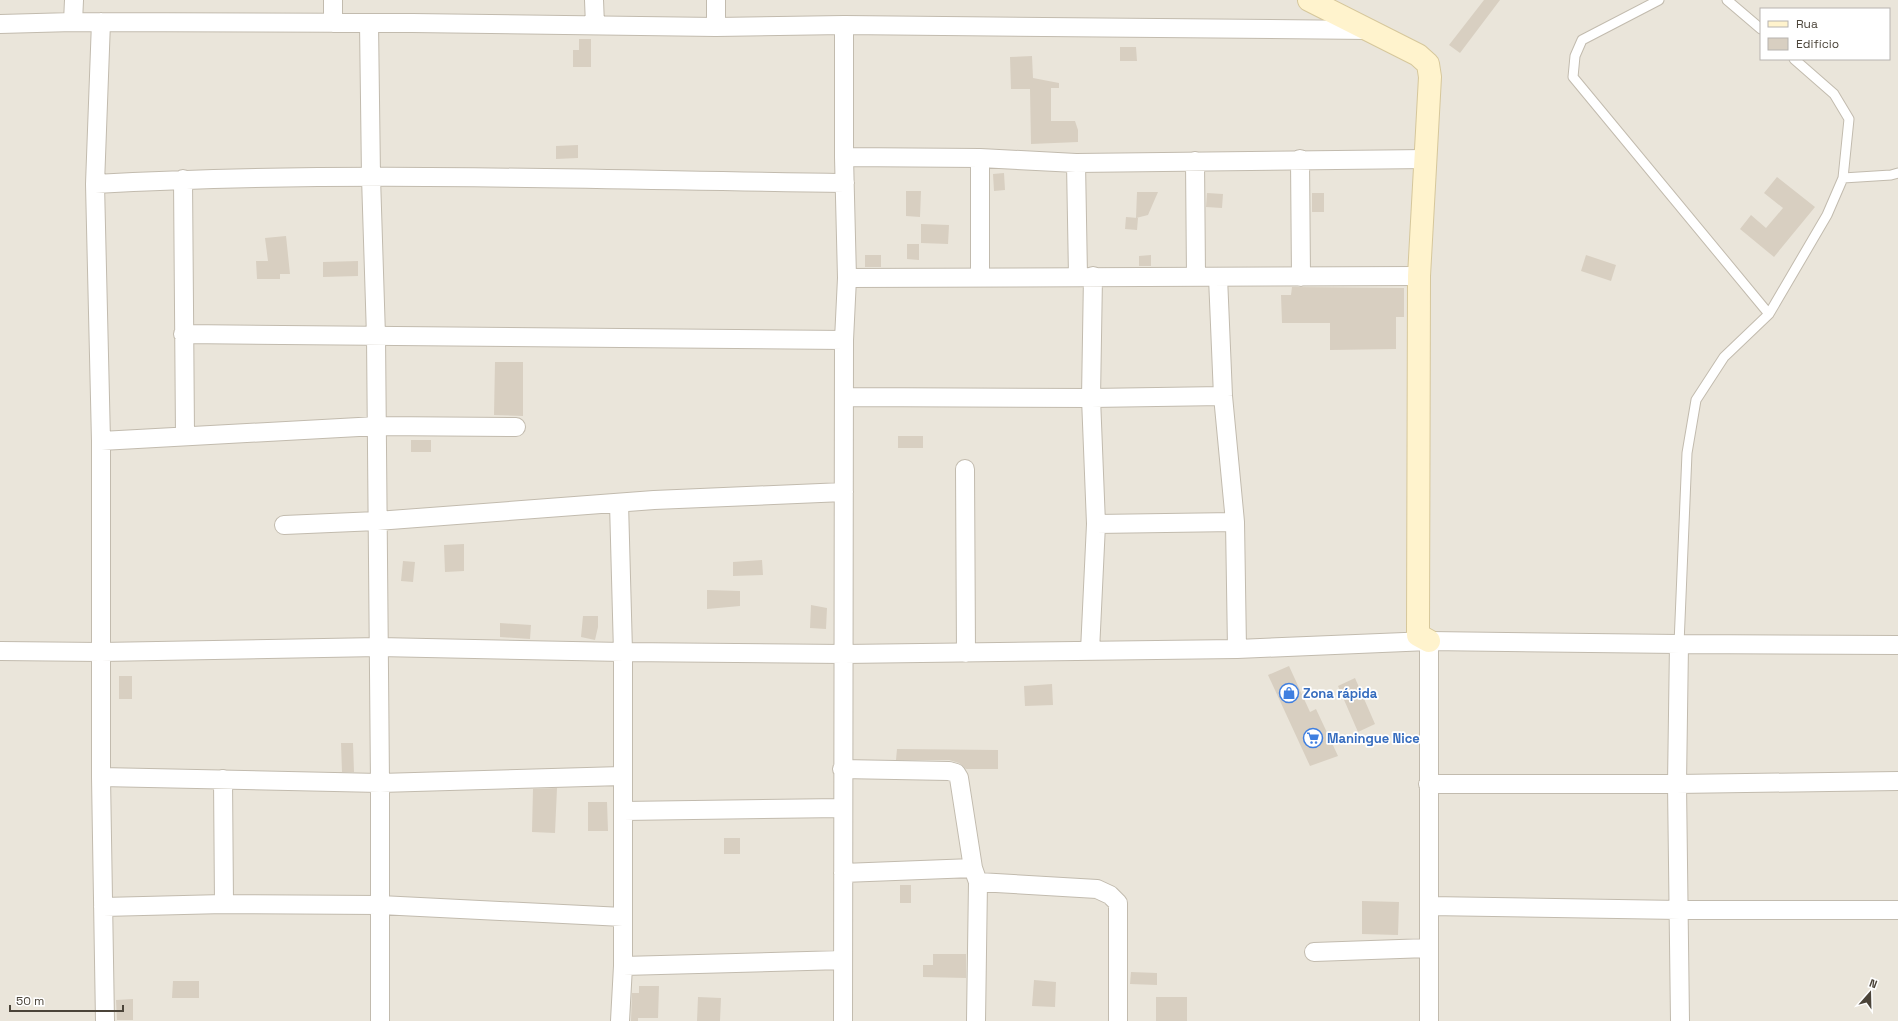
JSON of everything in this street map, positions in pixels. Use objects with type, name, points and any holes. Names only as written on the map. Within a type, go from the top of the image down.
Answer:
[{"type":"street","points":[[73,22],[74,0]]},
{"type":"street","points":[[333,0],[333,23]]},
{"type":"street","points":[[594,0],[595,25]]},
{"type":"street","points":[[716,0],[716,27]]},
{"type":"street","points":[[1309,0],[1418,55],[1428,64],[1430,77],[1419,276],[1418,635],[1429,641]]},
{"type":"street","points":[[0,24],[73,22],[370,23],[716,27],[844,25],[1371,30]]},
{"type":"street","points":[[101,22],[95,184],[101,441],[101,777],[105,1021]]},
{"type":"street","points":[[370,23],[371,177],[377,426],[380,1021]]},
{"type":"street","points":[[842,1021],[844,960],[842,769],[844,654],[844,340],[847,278],[844,157],[844,25]]},
{"type":"street","points":[[844,157],[980,158],[1076,164],[1300,159],[1426,159]]},
{"type":"street","points":[[980,158],[980,277]]},
{"type":"street","points":[[1300,159],[1301,277]]},
{"type":"street","points":[[1195,161],[1196,276]]},
{"type":"street","points":[[1076,164],[1085,276],[1096,524],[1090,651]]},
{"type":"street","points":[[95,184],[183,179],[371,177],[845,183]]},
{"type":"street","points":[[183,179],[183,334],[185,435]]},
{"type":"street","points":[[847,278],[1419,276]]},
{"type":"street","points":[[1218,277],[1223,396],[1235,522],[1237,649]]},
{"type":"street","points":[[183,334],[844,340]]},
{"type":"street","points":[[845,397],[1091,398],[1223,396]]},
{"type":"street","points":[[101,441],[185,435],[377,426],[516,427]]},
{"type":"street","points":[[965,469],[966,653]]},
{"type":"street","points":[[284,525],[377,521],[618,503],[844,492]]},
{"type":"street","points":[[618,503],[623,652],[623,966],[620,1021]]},
{"type":"street","points":[[1096,524],[1235,522]]},
{"type":"street","points":[[1429,641],[1429,1021]]},
{"type":"street","points":[[0,651],[101,652],[379,647],[623,652],[844,654],[1237,649],[1429,641],[1898,645]]},
{"type":"street","points":[[1679,644],[1677,784],[1680,910],[1680,1021]]},
{"type":"street","points":[[842,769],[950,771],[956,773],[959,778],[975,875],[976,1021]]},
{"type":"street","points":[[101,777],[380,783],[622,776]]},
{"type":"street","points":[[223,779],[224,904]]},
{"type":"street","points":[[1428,784],[1677,784],[1898,781]]},
{"type":"street","points":[[623,811],[842,808]]},
{"type":"street","points":[[843,873],[975,875],[1097,889],[1110,895],[1118,903],[1118,1021]]},
{"type":"street","points":[[103,907],[224,904],[380,905],[623,917]]},
{"type":"street","points":[[1429,906],[1680,910],[1898,910]]},
{"type":"street","points":[[1314,952],[1428,948]]},
{"type":"street","points":[[623,966],[844,960]]},
{"type":"lane","points":[[1659,0],[1582,40],[1575,56],[1573,77],[1769,314]]},
{"type":"lane","points":[[1727,0],[1760,29]]},
{"type":"lane","points":[[1679,644],[1687,453],[1696,400],[1724,357],[1769,314],[1826,215],[1843,178],[1849,119],[1834,94],[1795,60]]},
{"type":"lane","points":[[1843,178],[1898,173]]},
{"type":"shaded area","points":[[0,0],[1898,0],[1898,1021],[0,1021]]},
{"type":"building","points":[[1484,0],[1500,0],[1460,53],[1449,45]]},
{"type":"building","points":[[579,39],[591,39],[591,67],[573,67],[573,50],[579,50]]},
{"type":"building","points":[[1120,47],[1136,47],[1137,61],[1120,61]]},
{"type":"building","points":[[1032,56],[1033,78],[1059,83],[1059,88],[1051,88],[1051,121],[1075,121],[1078,130],[1078,142],[1031,144],[1030,89],[1011,89],[1010,57]]},
{"type":"building","points":[[578,145],[578,158],[556,159],[556,146]]},
{"type":"building","points":[[1004,173],[1005,190],[994,191],[993,174]]},
{"type":"building","points":[[1777,177],[1815,207],[1774,257],[1740,229],[1751,215],[1766,228],[1783,208],[1764,193]]},
{"type":"building","points":[[906,191],[921,191],[920,217],[906,216]]},
{"type":"building","points":[[1137,192],[1158,192],[1148,215],[1136,218]]},
{"type":"building","points":[[1207,193],[1223,194],[1222,208],[1206,207]]},
{"type":"building","points":[[1312,193],[1324,193],[1324,212],[1312,212]]},
{"type":"building","points":[[1126,217],[1138,218],[1137,230],[1125,229]]},
{"type":"building","points":[[921,224],[949,225],[948,244],[921,243]]},
{"type":"building","points":[[286,236],[290,274],[280,274],[280,279],[257,279],[256,261],[268,261],[265,238]]},
{"type":"building","points":[[907,244],[919,244],[919,260],[907,259]]},
{"type":"building","points":[[865,255],[881,255],[881,267],[865,267]]},
{"type":"building","points":[[1151,255],[1151,266],[1139,266],[1139,256]]},
{"type":"building","points":[[1586,255],[1616,265],[1611,281],[1581,271]]},
{"type":"building","points":[[358,261],[358,276],[323,277],[323,262]]},
{"type":"building","points":[[1292,287],[1404,288],[1404,317],[1396,317],[1396,349],[1330,350],[1330,323],[1282,323],[1281,295],[1291,295]]},
{"type":"building","points":[[495,362],[523,362],[523,416],[494,415]]},
{"type":"building","points":[[898,436],[923,436],[923,448],[898,448]]},
{"type":"building","points":[[411,440],[431,440],[431,452],[411,452]]},
{"type":"building","points":[[464,544],[464,571],[445,572],[444,545]]},
{"type":"building","points":[[762,560],[763,575],[733,576],[733,562]]},
{"type":"building","points":[[403,561],[415,562],[413,582],[401,581]]},
{"type":"building","points":[[707,590],[740,591],[740,606],[707,609]]},
{"type":"building","points":[[811,605],[827,608],[826,629],[810,628]]},
{"type":"building","points":[[583,616],[598,616],[598,627],[595,640],[581,637]]},
{"type":"building","points":[[500,623],[531,625],[530,639],[500,637]]},
{"type":"building","points":[[1289,666],[1310,712],[1316,709],[1338,756],[1310,766],[1268,675]]},
{"type":"building","points":[[119,676],[132,676],[132,699],[119,699]]},
{"type":"building","points":[[1355,678],[1375,724],[1358,732],[1338,686]]},
{"type":"building","points":[[1052,684],[1053,705],[1025,706],[1024,686]]},
{"type":"building","points":[[341,743],[353,743],[354,772],[342,772]]},
{"type":"building","points":[[897,749],[998,750],[998,769],[966,769],[959,763],[949,760],[896,760]]},
{"type":"building","points":[[557,788],[555,833],[532,832],[533,789]]},
{"type":"building","points":[[588,802],[607,802],[608,831],[588,831]]},
{"type":"building","points":[[724,838],[740,838],[740,854],[724,854]]},
{"type":"building","points":[[900,885],[911,885],[911,903],[900,903]]},
{"type":"building","points":[[1362,901],[1399,902],[1398,935],[1362,934]]},
{"type":"building","points":[[933,954],[966,954],[966,978],[923,977],[923,965],[933,965]]},
{"type":"building","points":[[1131,972],[1157,973],[1157,985],[1130,984]]},
{"type":"building","points":[[1034,980],[1056,982],[1055,1007],[1032,1006]]},
{"type":"building","points":[[173,981],[199,981],[199,998],[172,998]]},
{"type":"building","points":[[639,986],[659,986],[658,1018],[638,1018],[638,1021],[631,1021],[632,993],[639,993]]},
{"type":"building","points":[[698,997],[721,998],[720,1021],[697,1021]]},
{"type":"building","points":[[1156,997],[1187,997],[1187,1021],[1156,1021]]},
{"type":"building","points":[[133,999],[133,1020],[117,1020],[116,1000]]},
{"type":"place","name":"Zona rápida","points":[[1289,693]]},
{"type":"place","name":"Maningue Nice","points":[[1313,738]]}]
